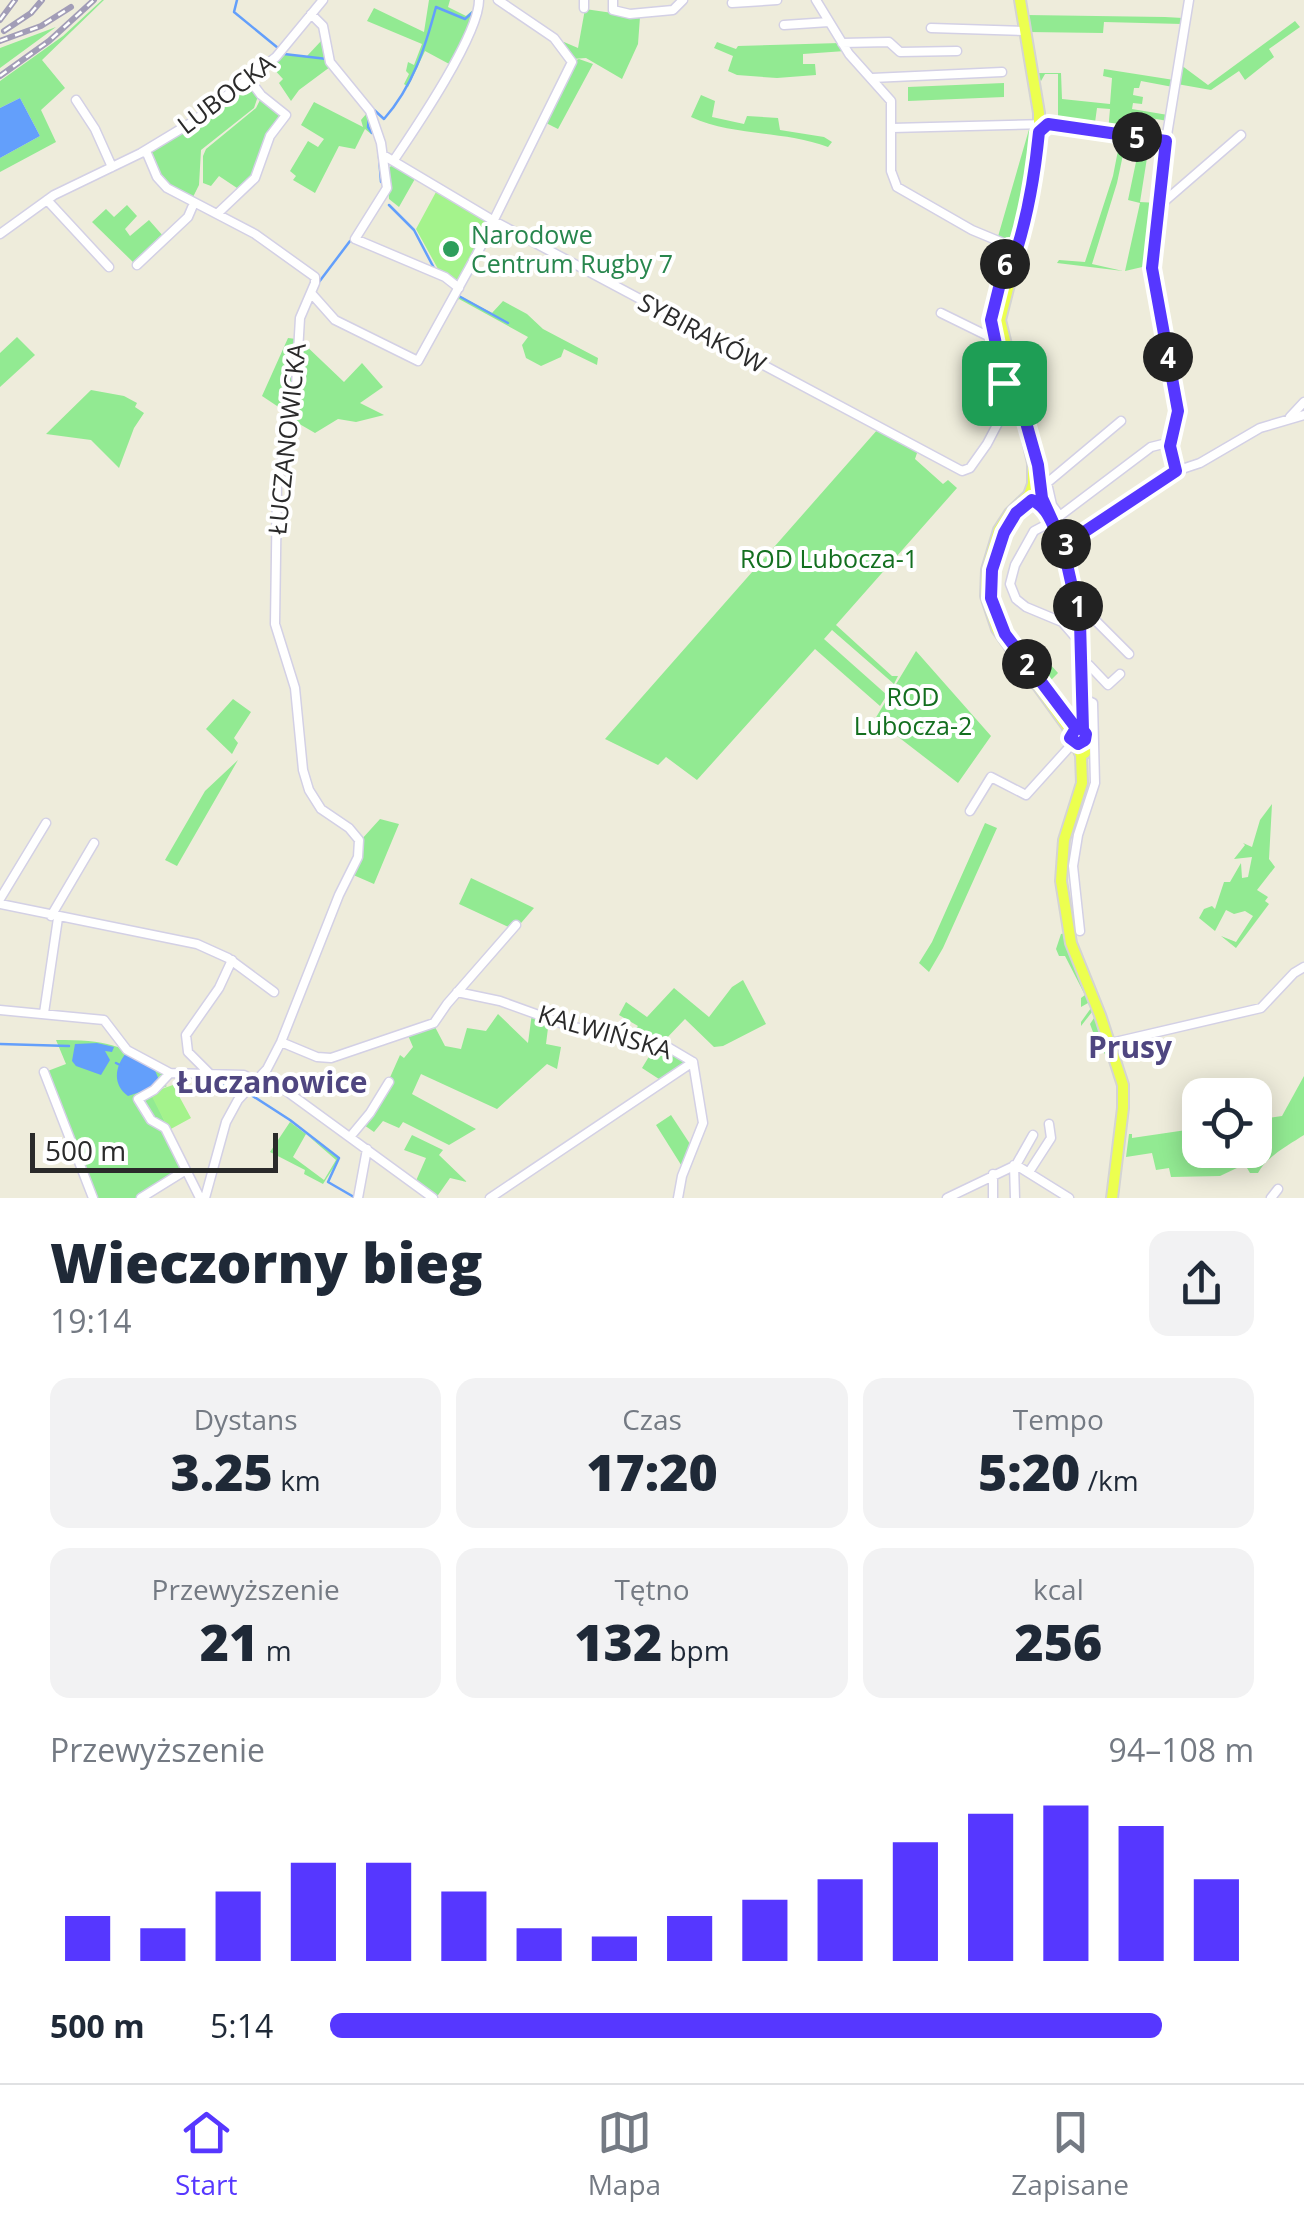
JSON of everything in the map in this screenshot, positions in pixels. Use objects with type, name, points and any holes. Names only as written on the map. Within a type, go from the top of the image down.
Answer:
[{"type":"main road","points":[[1020,0],[1042,127],[1034,186],[1013,248],[1000,320],[1009,382],[1018,396],[1033,463],[1035,495],[1016,513],[1004,533],[992,570],[991,598],[1005,634],[1078,733],[1087,778],[1067,854],[1068,907],[1078,952],[1125,1072],[1128,1098],[1114,1198]]},
{"type":"main road","points":[[1078,733],[1082,774],[1062,852],[1062,895],[1073,950],[1123,1084],[1114,1198]]},
{"type":"street","name":"LUBOCKA","points":[[0,234],[47,200],[146,151],[194,121],[285,48],[323,0]]},
{"type":"street","points":[[394,160],[438,93],[474,21],[479,0]]},
{"type":"street","points":[[146,151],[162,184],[255,234],[310,271],[316,279],[311,293],[335,320],[418,360],[494,221],[572,62],[554,38],[498,0]]},
{"type":"street","points":[[613,0],[613,10],[642,13],[673,10],[682,0]]},
{"type":"street","points":[[642,0],[642,13]]},
{"type":"street","points":[[732,3],[777,0]]},
{"type":"street","points":[[816,0],[842,43],[892,101],[892,171],[897,188],[1013,248],[992,310],[994,339],[1009,382]]},
{"type":"street","points":[[1176,471],[1171,442],[1178,411],[1152,268],[1166,141],[1189,0]]},
{"type":"street","points":[[311,14],[322,26],[329,59],[370,111],[383,154],[385,193],[355,239],[445,277],[458,288]]},
{"type":"street","points":[[784,25],[830,22]]},
{"type":"street","points":[[932,28],[1025,30]]},
{"type":"street","points":[[842,43],[889,42],[900,52],[957,51]]},
{"type":"street","points":[[870,78],[1002,72]]},
{"type":"street","points":[[217,214],[255,178],[270,136],[286,115],[261,95],[249,79]]},
{"type":"street","points":[[76,100],[95,129],[112,167]]},
{"type":"street","points":[[892,128],[1042,127],[1166,141]]},
{"type":"street","points":[[1159,206],[1241,134]]},
{"type":"street","name":"SYBIRAKÓW","points":[[383,154],[494,221],[962,470],[970,468],[996,429],[1009,382]]},
{"type":"street","points":[[47,200],[110,267]]},
{"type":"street","points":[[137,265],[188,217],[194,203]]},
{"type":"street","name":"ŁUCZANOWICKA","points":[[202,1198],[226,1122],[281,1042],[358,857],[359,840],[321,808],[308,790],[296,688],[275,624],[277,486],[296,386],[299,321],[311,293]]},
{"type":"street","points":[[941,313],[994,339]]},
{"type":"street","points":[[1288,419],[1304,402]]},
{"type":"street","points":[[1062,542],[1069,542],[1176,471],[1260,428],[1304,415]]},
{"type":"street","points":[[970,811],[990,777],[1026,795],[1078,733],[1083,698],[1080,616],[1047,483],[1121,421]]},
{"type":"street","points":[[1082,644],[1062,622],[1021,604],[1010,588],[1010,576],[1034,531],[1151,447],[1171,442]]},
{"type":"street","points":[[1035,495],[1054,517]]},
{"type":"street","points":[[1080,616],[1088,613],[1129,654]]},
{"type":"street","points":[[1082,663],[1108,685],[1120,674]]},
{"type":"street","points":[[1080,930],[1074,857],[1095,772],[1093,703],[1083,698]]},
{"type":"street","points":[[46,823],[0,901],[54,917],[186,941],[232,960],[274,992]]},
{"type":"street","points":[[44,1013],[54,917],[94,843]]},
{"type":"street","points":[[281,1042],[317,1058],[336,1058],[434,1022],[516,925]]},
{"type":"street","points":[[202,1198],[165,1128],[152,1120],[138,1096],[154,1090],[188,1052],[188,1029],[219,988],[232,960]]},
{"type":"street","points":[[1115,1042],[1263,1007],[1304,967]]},
{"type":"street","name":"KALWIŃSKA","points":[[457,992],[500,1001],[570,1026],[666,1046],[694,1062]]},
{"type":"street","points":[[0,1010],[104,1020],[126,1050],[172,1073],[259,1078],[350,1137],[433,1198]]},
{"type":"street","points":[[188,1052],[211,1075]]},
{"type":"street","points":[[490,1198],[694,1062],[703,1123],[682,1176],[678,1198]]},
{"type":"street","points":[[44,1072],[93,1198]]},
{"type":"street","points":[[350,1137],[388,1082]]},
{"type":"street","points":[[1029,1172],[1050,1138],[1049,1124]]},
{"type":"street","points":[[1014,1198],[1015,1165],[1033,1135]]},
{"type":"street","points":[[358,1198],[367,1149]]},
{"type":"street","points":[[947,1198],[1015,1165],[1070,1198]]},
{"type":"street","points":[[141,1198],[186,1170]]},
{"type":"street","points":[[993,1174],[993,1198]]},
{"type":"street","points":[[1271,1198],[1278,1189]]},
{"type":"green space","points":[[102,0],[42,60],[65,88],[41,110],[56,142],[0,172],[0,158],[40,136],[20,98],[0,108],[0,81],[63,36]]},
{"type":"green space","points":[[429,0],[450,0],[448,7],[466,16],[474,9],[474,0],[479,0],[451,65],[425,51],[408,87],[404,84],[409,74],[408,62],[414,65],[422,44],[367,21],[374,8],[424,32]]},
{"type":"green space","points":[[585,9],[640,17],[638,44],[622,79],[586,58],[572,59],[563,45],[564,42],[578,48]]},
{"type":"green space","points":[[1027,15],[1183,18],[1182,24],[1104,22],[1103,33],[1028,32]]},
{"type":"green space","points":[[1295,21],[1300,27],[1269,49],[1274,57],[1245,80],[1239,71],[1211,90],[1177,84],[1181,65],[1208,85]]},
{"type":"green space","points":[[56,27],[0,68],[0,48]]},
{"type":"green space","points":[[322,40],[330,67],[299,90],[291,101],[279,83],[283,79],[271,66],[285,55],[307,56]]},
{"type":"green space","points":[[717,42],[736,49],[840,43],[845,51],[803,54],[803,64],[815,64],[816,75],[777,78],[728,71],[733,56],[714,48]]},
{"type":"green space","points":[[574,61],[593,64],[558,129],[544,122]]},
{"type":"green space","points":[[1104,69],[1174,80],[1173,87],[1141,81],[1139,88],[1134,88],[1133,95],[1143,97],[1142,104],[1133,103],[1132,109],[1168,115],[1168,121],[1144,117],[1142,123],[1135,123],[1132,135],[1108,132],[1110,109],[1097,108],[1094,130],[1058,124],[1058,74],[1045,74],[1041,81],[1035,73],[1061,73],[1062,99],[1110,104],[1112,78],[1103,76]]},
{"type":"green space","points":[[1004,83],[1004,97],[908,101],[908,87]]},
{"type":"green space","points":[[248,84],[258,96],[254,108],[201,150],[199,185],[192,199],[165,180],[152,151]]},
{"type":"green space","points":[[701,95],[715,101],[712,117],[744,124],[747,116],[778,118],[780,130],[824,137],[832,142],[828,147],[691,117]]},
{"type":"green space","points":[[261,98],[283,115],[271,133],[260,169],[240,190],[219,176],[211,186],[203,183],[206,149],[256,108]]},
{"type":"green space","points":[[314,102],[363,127],[361,120],[367,113],[375,128],[371,134],[365,129],[355,149],[339,146],[315,193],[293,180],[296,176],[290,171],[308,141],[318,147],[324,139],[301,125]]},
{"type":"green space","points":[[1030,126],[1036,127],[1032,188],[1017,244],[997,240]]},
{"type":"green space","points":[[1121,135],[1127,136],[1117,183],[1092,264],[1123,271],[1057,263],[1085,262],[1113,176]]},
{"type":"green space","points":[[1141,138],[1150,139],[1140,202],[1158,203],[1151,265],[1125,271],[1140,203],[1128,200]]},
{"type":"green space","points":[[394,164],[416,177],[399,207],[389,199],[387,169]]},
{"type":"green space","name":"Narodowe Centrum Rugby 7","points":[[436,192],[489,220],[490,225],[459,281],[438,269],[416,229]]},
{"type":"green space","points":[[127,205],[137,216],[125,229],[130,236],[149,220],[164,237],[136,265],[92,222],[106,209],[114,217]]},
{"type":"green space","points":[[459,291],[460,296],[492,313],[503,301],[527,314],[543,329],[598,358],[597,365],[564,349],[561,357],[541,366],[526,358],[522,345],[528,337],[459,299],[450,305]]},
{"type":"green space","points":[[17,337],[35,355],[0,387],[0,353]]},
{"type":"green space","points":[[288,338],[296,339],[289,414],[262,396]]},
{"type":"green space","points":[[301,341],[344,382],[362,363],[383,387],[360,403],[384,415],[356,422],[338,419],[315,433],[296,422],[292,424]]},
{"type":"green space","points":[[91,390],[124,396],[137,403],[135,407],[144,413],[119,468],[91,440],[46,434]]},
{"type":"green space","name":"ROD Lubocza-1","points":[[878,429],[918,450],[915,459],[943,484],[948,480],[957,488],[836,625],[892,676],[898,676],[894,684],[832,630],[824,639],[887,695],[880,706],[815,649],[697,780],[666,757],[658,765],[605,739]]},
{"type":"green space","points":[[1032,644],[1058,673],[1047,684],[1081,719],[1078,723],[1071,719],[1023,651]]},
{"type":"green space","name":"ROD Lubocza-2","points":[[916,651],[991,736],[958,783],[875,719]]},
{"type":"green space","points":[[233,699],[251,712],[234,738],[238,743],[232,754],[206,729]]},
{"type":"green space","points":[[238,760],[177,866],[165,860],[205,791]]},
{"type":"green space","points":[[1272,804],[1269,859],[1275,867],[1257,890],[1268,897],[1265,901],[1269,904],[1236,948],[1221,936],[1236,942],[1253,916],[1245,911],[1234,914],[1226,910],[1215,931],[1199,918],[1204,909],[1215,909],[1224,882],[1230,882],[1241,863],[1242,878],[1248,877],[1252,857],[1234,859],[1243,843],[1252,847],[1260,820]]},
{"type":"green space","points":[[380,819],[399,824],[374,884],[351,874],[361,840]]},
{"type":"green space","points":[[985,823],[997,828],[929,972],[919,963]]},
{"type":"green space","points":[[471,878],[534,908],[515,930],[459,904]]},
{"type":"green space","points":[[1066,933],[1070,953],[1090,993],[1120,1079],[1122,1102],[1113,1169],[1110,1168],[1120,1102],[1118,1081],[1090,1024],[1092,1012],[1081,1026],[1091,1008],[1088,1003],[1081,1007],[1085,995],[1065,956],[1059,956],[1056,949],[1061,934]]},
{"type":"green space","points":[[743,980],[766,1024],[723,1046],[714,1047],[685,1019],[662,1043],[629,1037],[638,1026],[619,1015],[626,1002],[647,1017],[674,988],[709,1017],[732,987]]},
{"type":"green space","points":[[532,1013],[549,1020],[546,1044],[561,1047],[557,1069],[547,1064],[497,1109],[421,1074],[412,1094],[476,1129],[449,1145],[403,1122],[399,1128],[383,1121],[374,1132],[361,1123],[379,1102],[400,1055],[404,1058],[413,1047],[407,1033],[434,1025],[445,1046],[461,1049],[467,1028],[486,1031],[498,1014],[528,1043]]},
{"type":"green space","points":[[56,1040],[113,1045],[163,1071],[162,1083],[167,1086],[151,1093],[169,1130],[161,1125],[183,1168],[138,1198],[95,1198],[45,1072],[66,1064]]},
{"type":"green space","points":[[656,1045],[691,1060],[662,1081],[642,1068]]},
{"type":"green space","points":[[1304,1076],[1304,1135],[1272,1156],[1272,1117],[1282,1116]]},
{"type":"green space","points":[[173,1085],[191,1118],[169,1130],[150,1093]]},
{"type":"green space","points":[[671,1115],[692,1147],[683,1168],[656,1125]]},
{"type":"green space","points":[[290,1122],[306,1134],[293,1157],[324,1180],[336,1160],[307,1135],[339,1159],[323,1184],[270,1152]]},
{"type":"green space","points":[[1182,1131],[1182,1168],[1237,1168],[1220,1176],[1171,1177],[1169,1168],[1156,1170],[1152,1153],[1126,1157],[1129,1134],[1132,1138]]},
{"type":"green space","points":[[412,1135],[443,1150],[439,1155],[467,1182],[450,1178],[436,1198],[415,1183],[426,1158],[404,1150]]},
{"type":"water","points":[[20,98],[40,136],[0,158],[0,108]]},
{"type":"water","points":[[75,1044],[114,1047],[112,1052],[105,1051],[110,1060],[101,1075],[72,1061]]},
{"type":"water","points":[[126,1053],[154,1068],[159,1080],[149,1089],[128,1096],[119,1086],[117,1075]]},
{"type":"waterway","points":[[237,0],[234,12],[278,48]]},
{"type":"waterway","points":[[372,108],[384,119],[403,93],[422,52],[436,7],[465,19],[474,11]]},
{"type":"waterway","points":[[284,54],[327,59]]},
{"type":"waterway","points":[[369,116],[372,133]]},
{"type":"waterway","points":[[379,156],[381,182]]},
{"type":"waterway","points":[[389,205],[414,230],[435,270]]},
{"type":"waterway","points":[[319,282],[350,241]]},
{"type":"waterway","points":[[457,295],[508,323]]},
{"type":"waterway","points":[[0,1044],[69,1046]]},
{"type":"waterway","points":[[116,1063],[120,1065]]},
{"type":"waterway","points":[[208,1077],[207,1083],[242,1089]]},
{"type":"waterway","points":[[248,1093],[339,1158],[328,1182],[354,1197]]},
{"type":"railway","points":[[0,20],[15,0]]},
{"type":"railway","points":[[4,31],[31,13],[42,0]]},
{"type":"railway","points":[[0,76],[49,41],[94,0]]},
{"type":"railway","points":[[0,41],[41,26],[71,7]]},
{"type":"place","name":"Narodowe Centrum Rugby 7","points":[[451,249]]},
{"type":"district","name":"Prusy","points":[[1130,1048]]},
{"type":"district","name":"Łuczanowice","points":[[272,1083]]},
{"type":"route","points":[[1004,383],[992,333],[992,310],[1009,247],[1017,249],[1027,217],[1042,127],[1048,124],[1166,141],[1152,268],[1178,411],[1170,446],[1176,471],[1066,544],[1062,542],[1060,540],[1048,513],[1037,500],[1032,500],[1007,525],[992,570],[990,588],[996,617],[1076,728],[1070,738],[1078,744],[1086,734],[1077,603],[1062,542],[1054,521],[1042,498],[1043,492],[1039,488],[1038,465],[1014,380],[1004,383]]}]
